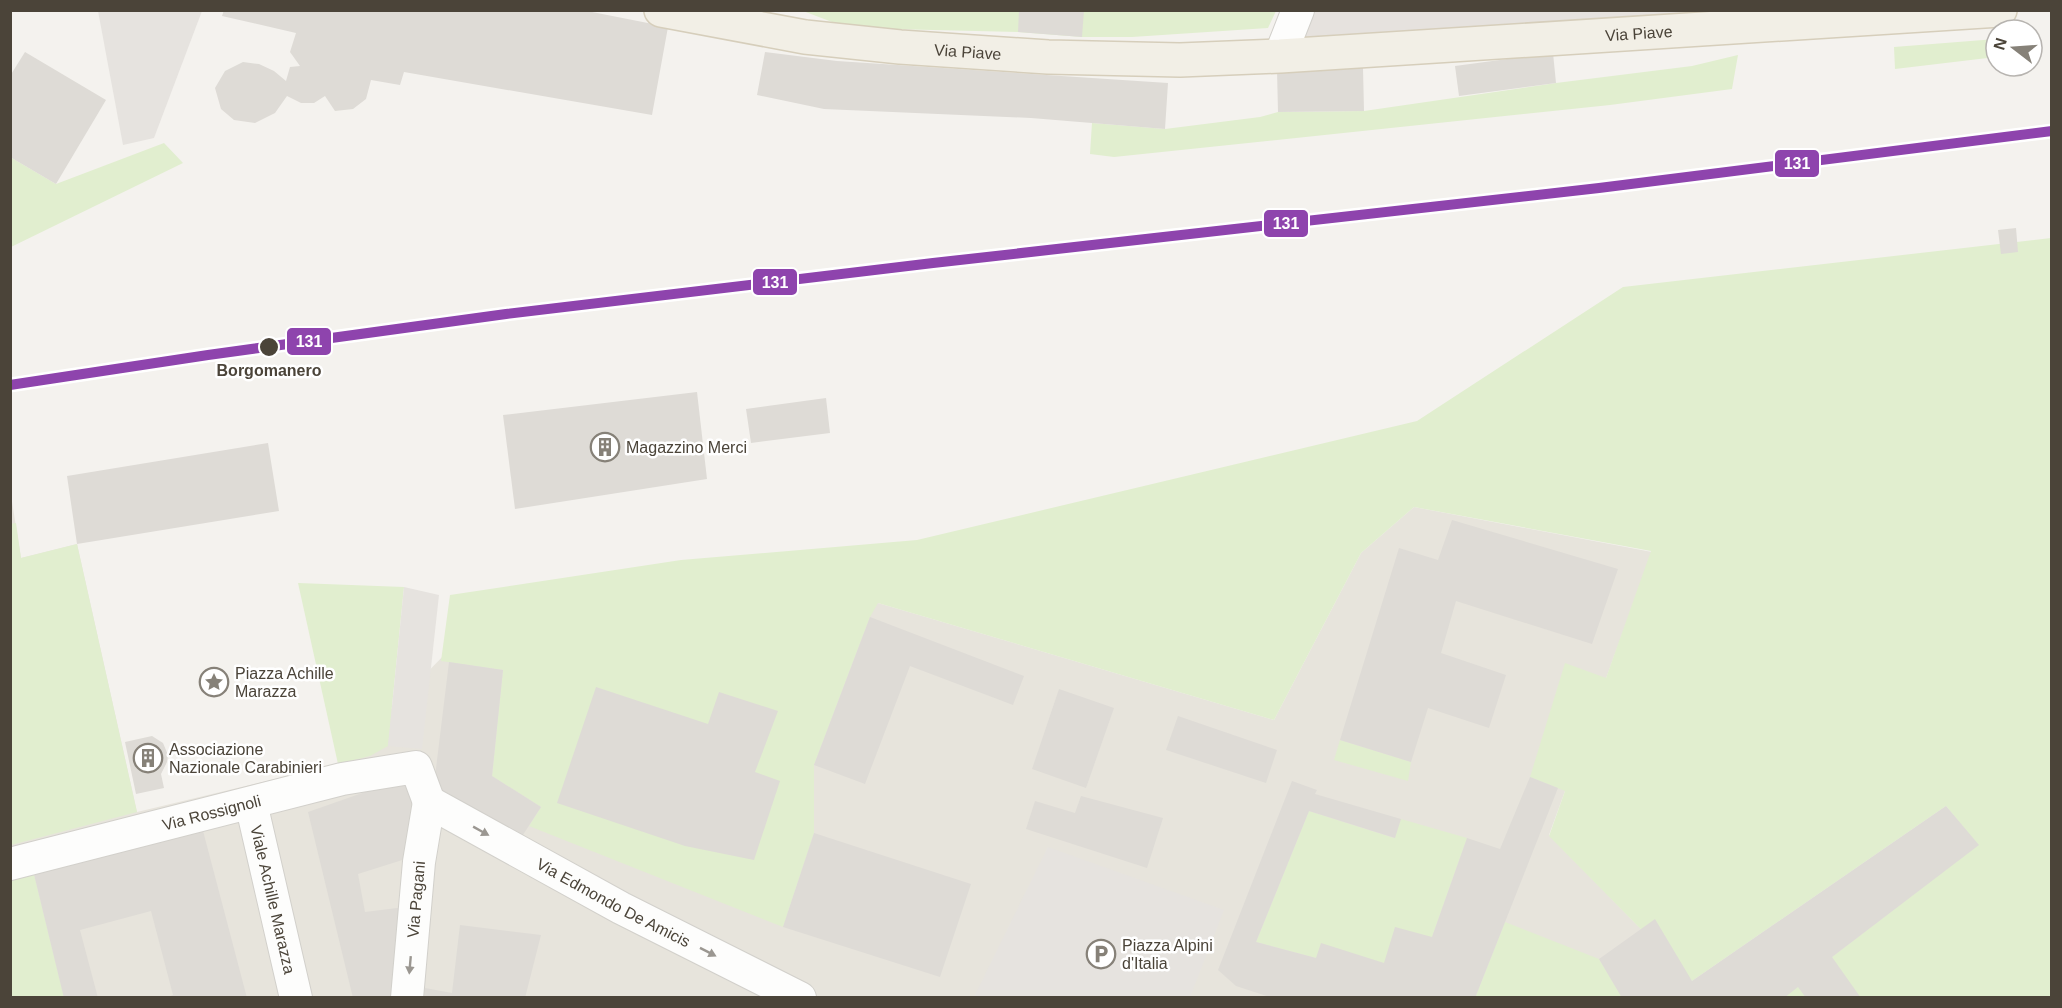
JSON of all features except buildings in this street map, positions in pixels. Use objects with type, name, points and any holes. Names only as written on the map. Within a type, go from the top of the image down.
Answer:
[{"type":"main road","name":"Via Piave","points":[[661,10],[805,37],[911,48],[1048,57],[1180,60],[1280,56],[2000,10]]},
{"type":"street","points":[[1280,56],[1298,10]]},
{"type":"street","name":"Via Rossignoli","points":[[10,864],[342,779],[416,767],[429,802]]},
{"type":"street","name":"Viale Achille Marazza","points":[[251,802],[296,998]]},
{"type":"street","name":"Via Pagani","points":[[407,998],[418,862],[429,802]]},
{"type":"street","name":"Via Edmondo De Amicis","points":[[429,802],[621,908],[800,998]]},
{"type":"shaded area","points":[[98,11],[202,11],[154,138],[123,145]]},
{"type":"shaded area","points":[[1298,11],[2000,11],[1280,56]]},
{"type":"shaded area","points":[[10,489],[21,558],[77,544],[137,812],[338,764],[449,650],[878,603],[1274,720],[1361,553],[1414,507],[1652,552],[1549,835],[1692,981],[1946,806],[1979,845],[1861,997],[11,997]]},
{"type":"shaded area","points":[[404,587],[439,595],[422,749],[388,746]]},
{"type":"shaded area","name":"Piazza Alpini d'Italia","points":[[1048,847],[1224,910],[1190,997],[974,997]]},
{"type":"green space","points":[[803,11],[1276,11],[1268,28],[1132,37],[1082,37],[1018,32],[848,28]]},
{"type":"green space","points":[[1984,40],[1984,58],[1895,69],[1894,47]]},
{"type":"green space","points":[[1738,55],[1732,89],[1610,105],[1114,157],[1090,154],[1092,123],[1165,129],[1260,117],[1278,112],[1364,111],[1692,66]]},
{"type":"green space","points":[[164,143],[183,163],[11,247],[10,157],[56,184]]},
{"type":"green space","points":[[2051,238],[2051,997],[1784,997],[1832,957],[1978,845],[1946,806],[1692,981],[1549,836],[1565,791],[1530,777],[1565,663],[1606,678],[1651,551],[1414,507],[1361,553],[1274,720],[878,603],[870,617],[814,765],[814,833],[783,927],[529,826],[541,807],[492,776],[503,670],[441,661],[450,595],[681,560],[917,540],[1417,421],[1623,287]]},
{"type":"green space","points":[[16,523],[21,558],[77,544],[137,812],[11,845],[10,524]]},
{"type":"green space","points":[[298,583],[404,587],[388,746],[370,756],[338,764]]},
{"type":"green space","points":[[1340,740],[1411,762],[1408,781],[1334,760]]},
{"type":"green space","points":[[1309,811],[1394,838],[1401,819],[1467,838],[1432,937],[1384,963],[1316,958],[1256,942]]},
{"type":"green space","points":[[11,864],[33,870],[64,997],[11,998]]},
{"type":"green space","points":[[1505,922],[1599,959],[1622,997],[1475,998]]},
{"type":"transit line","name":"131","points":[[10,385],[506,314],[1599,188],[2052,131]]},
{"type":"place","name":"Borgomanero","points":[[269,347]]},
{"type":"place","name":"Magazzino Merci","points":[[605,447]]},
{"type":"place","name":"Piazza Achille Marazza","points":[[214,682]]},
{"type":"place","name":"Associazione Nazionale Carabinieri","points":[[148,758]]},
{"type":"place","name":"Piazza Alpini d'Italia","points":[[1101,954]]}]
